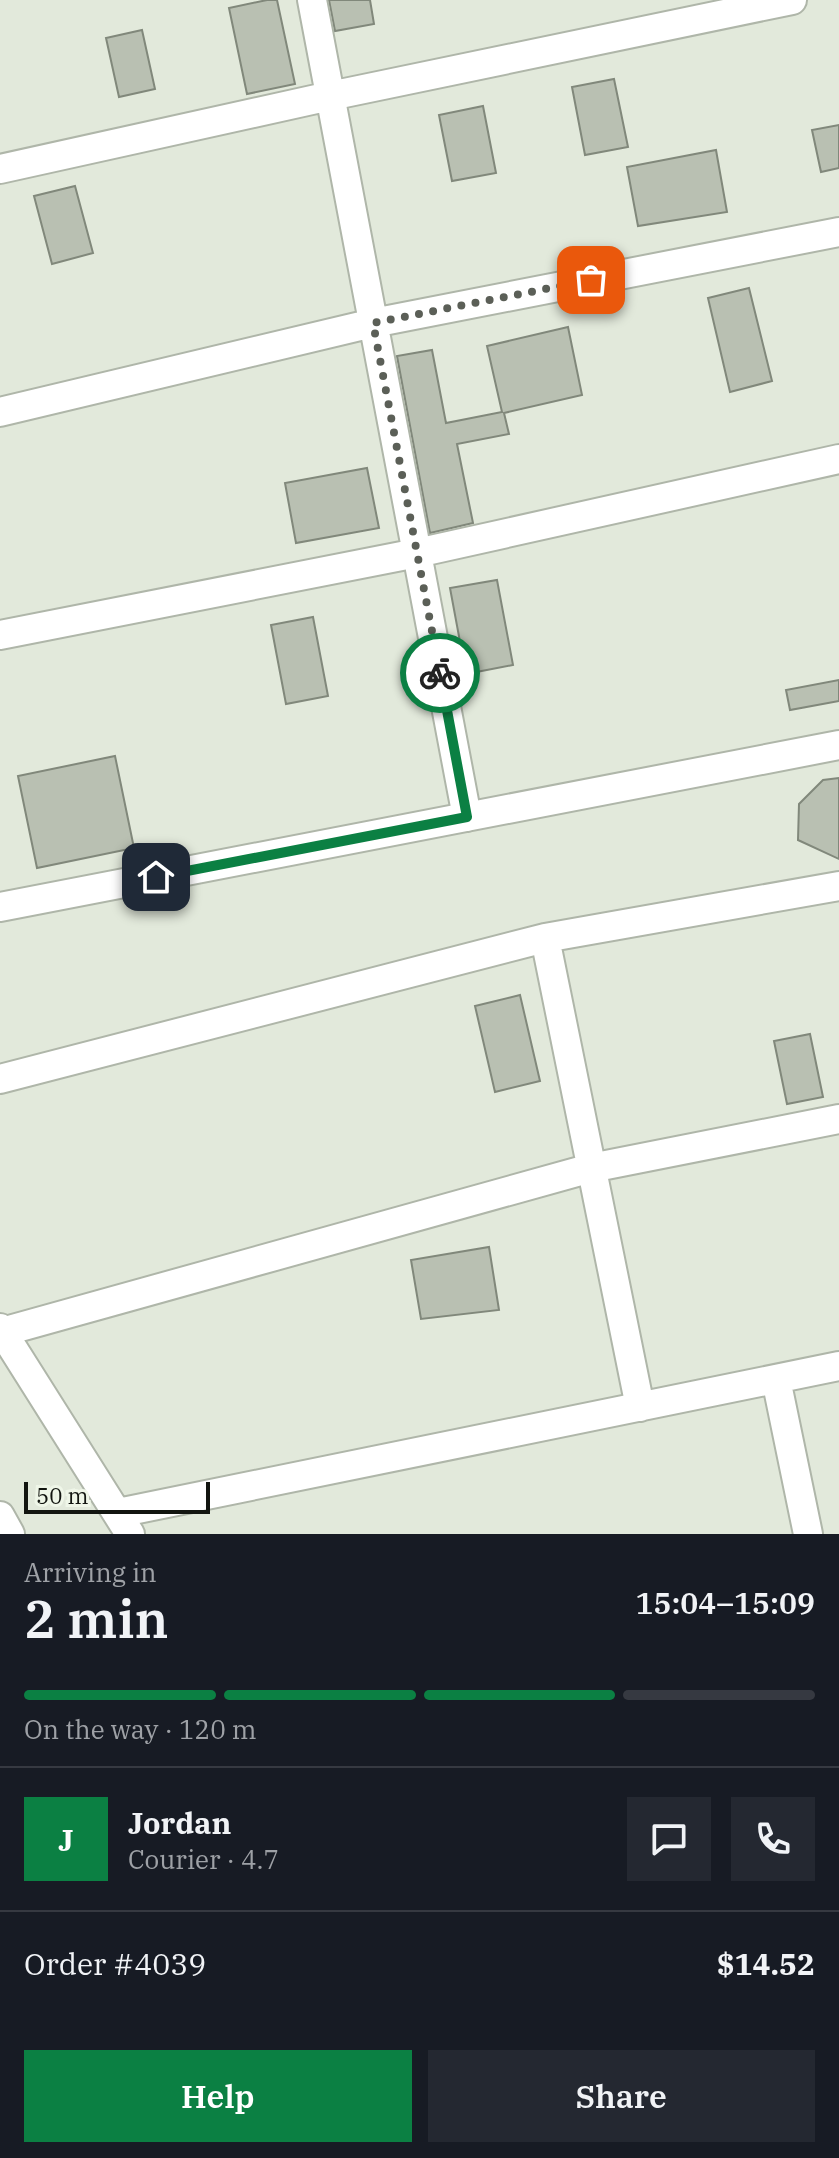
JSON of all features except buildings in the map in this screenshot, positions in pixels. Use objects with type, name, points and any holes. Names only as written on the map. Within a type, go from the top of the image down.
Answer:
[{"type":"street","points":[[312,0],[467,817]]},
{"type":"street","points":[[0,169],[330,96],[792,0]]},
{"type":"street","points":[[0,412],[373,323],[839,232]]},
{"type":"street","points":[[0,635],[417,553],[839,459]]},
{"type":"street","points":[[0,907],[839,745]]},
{"type":"street","points":[[0,1079],[545,938],[839,886]]},
{"type":"street","points":[[545,938],[640,1407]]},
{"type":"street","points":[[839,1119],[591,1168],[1,1330],[124,1524],[640,1407],[839,1366]]},
{"type":"street","points":[[776,1379],[808,1534]]},
{"type":"street","points":[[0,1516],[10,1534]]},
{"type":"way so far","points":[[440,673],[373,323],[591,280]]},
{"type":"route","points":[[156,877],[467,817],[440,673]]}]
